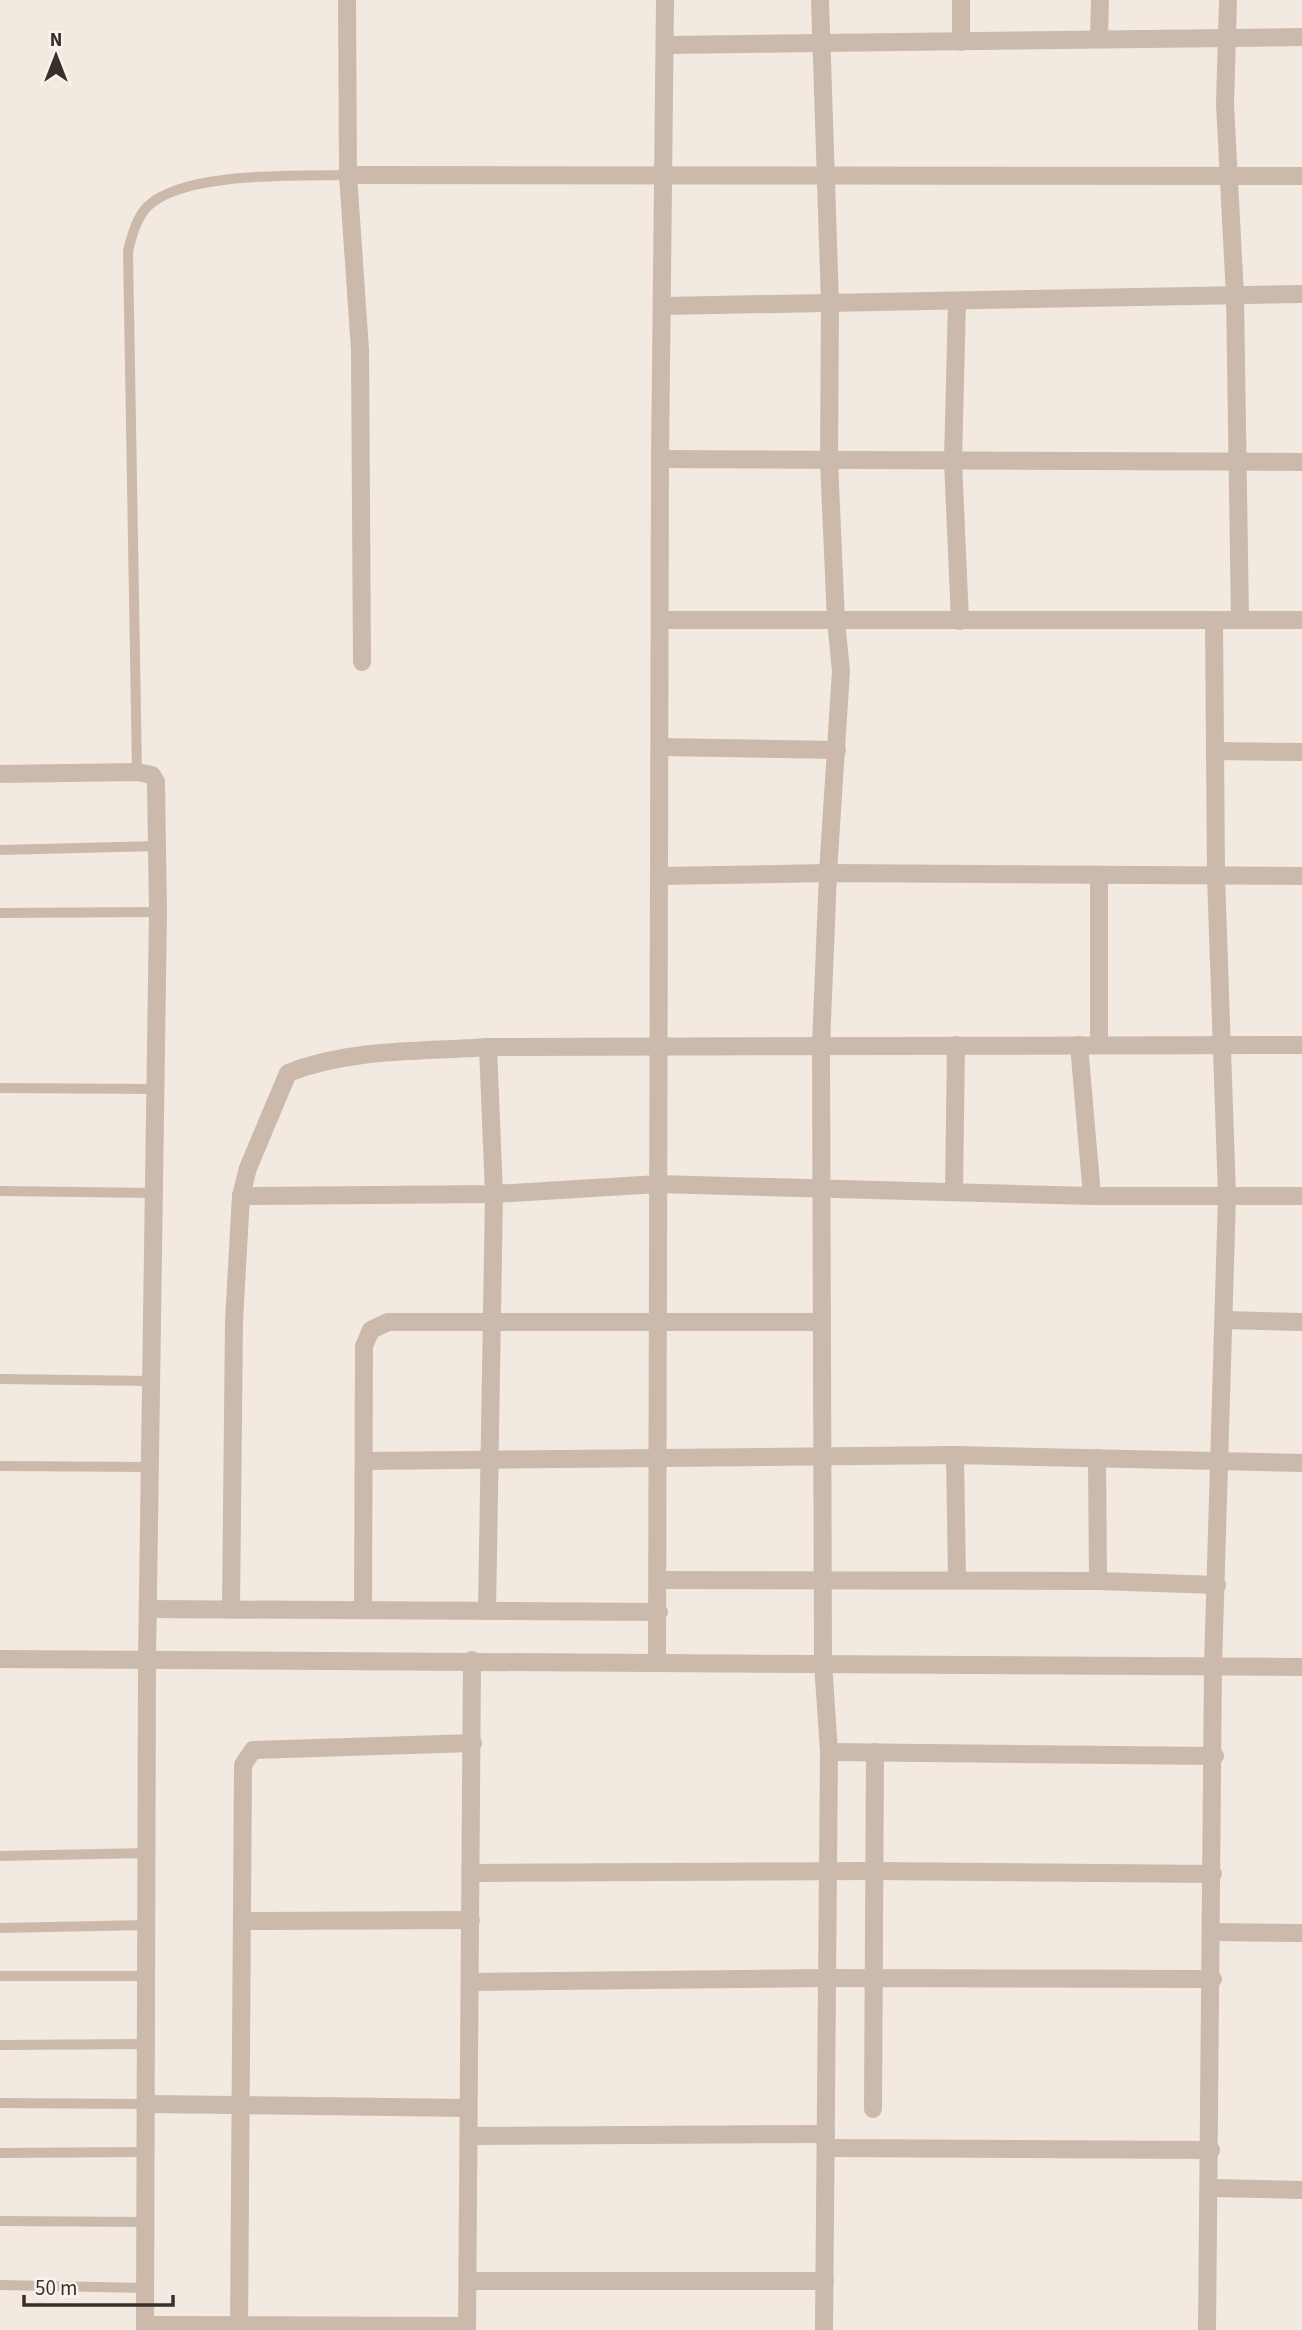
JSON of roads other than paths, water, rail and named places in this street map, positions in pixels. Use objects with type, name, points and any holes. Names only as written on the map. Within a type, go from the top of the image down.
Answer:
[{"type":"street","points":[[348,0],[348,175],[360,350],[362,662]]},
{"type":"street","points":[[657,1661],[660,1460],[660,459],[665,0]]},
{"type":"street","points":[[820,0],[830,303],[829,461],[836,621],[842,671],[828,873],[821,1045],[823,1663],[828,1752],[824,2330]]},
{"type":"street","points":[[961,0],[961,42]]},
{"type":"street","points":[[1100,0],[1100,37]]},
{"type":"street","points":[[1228,0],[1227,176],[1235,296],[1240,620]]},
{"type":"street","points":[[666,45],[961,42],[1100,37],[1302,37]]},
{"type":"street","points":[[348,175],[1302,176]]},
{"type":"street","points":[[663,306],[1302,294]]},
{"type":"street","points":[[957,301],[953,461],[960,621]]},
{"type":"street","points":[[660,459],[1302,462]]},
{"type":"street","points":[[661,620],[1302,620]]},
{"type":"street","points":[[1207,2330],[1213,1979],[1213,1666],[1227,1196],[1224,1044],[1216,876],[1214,620]]},
{"type":"street","points":[[661,747],[837,750]]},
{"type":"street","points":[[1214,751],[1302,752]]},
{"type":"street","points":[[0,774],[137,772],[152,775],[156,782],[158,912],[147,1660],[145,2327],[467,2328],[473,1872],[472,1660]]},
{"type":"street","points":[[660,876],[828,873],[1302,876]]},
{"type":"street","points":[[1099,876],[1099,1045]]},
{"type":"street","points":[[954,1190],[956,1045]]},
{"type":"street","points":[[1079,1045],[1092,1196]]},
{"type":"street","points":[[231,1608],[233,1321],[241,1196],[248,1168],[288,1073],[316,1062],[376,1054],[488,1046],[1302,1045]]},
{"type":"street","points":[[487,1611],[494,1194],[488,1046]]},
{"type":"street","points":[[241,1196],[494,1194],[658,1184],[820,1190],[954,1190],[1092,1196],[1302,1196]]},
{"type":"street","points":[[1224,1320],[1302,1322]]},
{"type":"street","points":[[363,1610],[364,1346],[371,1330],[388,1322],[820,1322]]},
{"type":"street","points":[[364,1461],[955,1455],[1302,1463]]},
{"type":"street","points":[[955,1455],[957,1580]]},
{"type":"street","points":[[1097,1458],[1098,1581]]},
{"type":"street","points":[[659,1580],[1098,1581],[1217,1585]]},
{"type":"street","points":[[149,1609],[659,1612]]},
{"type":"street","points":[[0,1659],[1302,1667]]},
{"type":"street","points":[[239,2327],[243,1765],[253,1751],[473,1743]]},
{"type":"street","points":[[828,1752],[1214,1756]]},
{"type":"street","points":[[873,2109],[875,1752]]},
{"type":"street","points":[[473,1872],[1213,1874]]},
{"type":"street","points":[[243,1921],[471,1920]]},
{"type":"street","points":[[1213,1932],[1302,1933]]},
{"type":"street","points":[[470,1982],[828,1978],[1213,1979]]},
{"type":"street","points":[[146,2104],[468,2108]]},
{"type":"street","points":[[469,2136],[1211,2150]]},
{"type":"street","points":[[1211,2188],[1302,2190]]},
{"type":"street","points":[[467,2281],[825,2281]]},
{"type":"lane","points":[[137,772],[128,251],[137,222],[147,207],[164,194],[185,186],[258,178],[348,175]]},
{"type":"lane","points":[[0,849],[158,846]]},
{"type":"lane","points":[[0,914],[158,912]]},
{"type":"lane","points":[[0,1088],[155,1089]]},
{"type":"lane","points":[[0,1191],[154,1193]]},
{"type":"lane","points":[[0,1379],[152,1381]]},
{"type":"lane","points":[[0,1466],[150,1467]]},
{"type":"lane","points":[[0,1856],[148,1853]]},
{"type":"lane","points":[[0,1928],[147,1926]]},
{"type":"lane","points":[[0,1976],[147,1976]]},
{"type":"lane","points":[[0,2045],[147,2044]]},
{"type":"lane","points":[[0,2103],[146,2104]]},
{"type":"lane","points":[[0,2153],[146,2152]]},
{"type":"lane","points":[[0,2221],[146,2222]]},
{"type":"lane","points":[[0,2285],[145,2288]]}]
